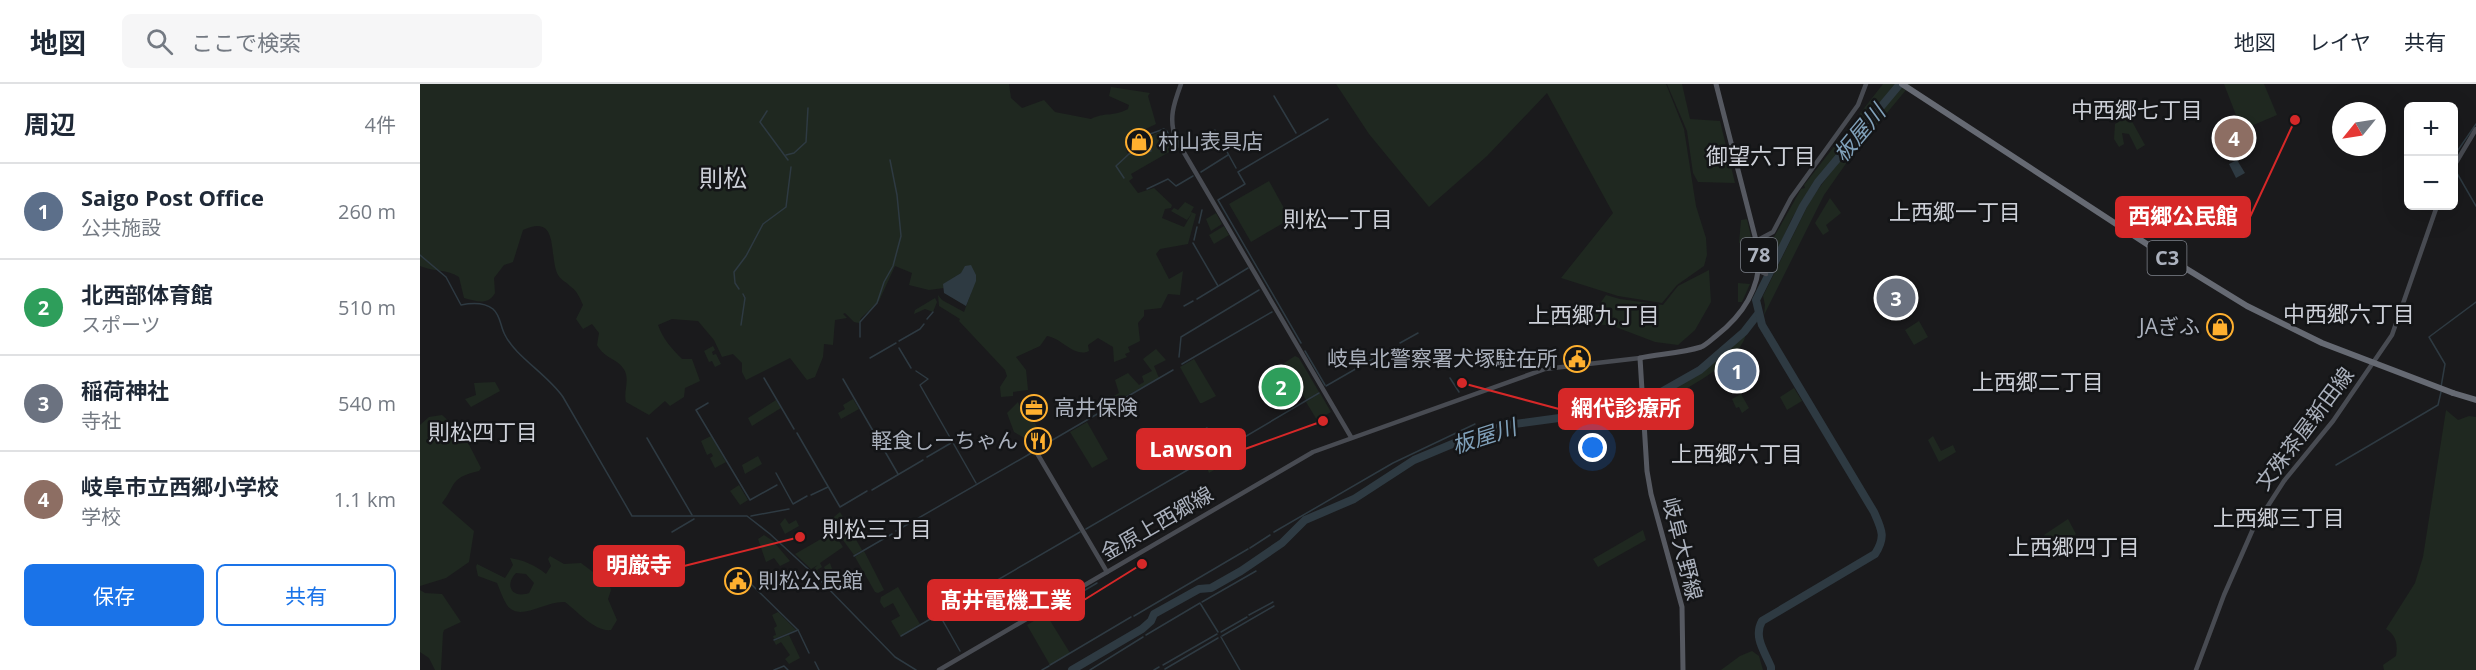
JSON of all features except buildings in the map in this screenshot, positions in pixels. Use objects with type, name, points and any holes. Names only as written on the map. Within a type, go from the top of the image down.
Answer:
[{"type":"highway","name":"C3","points":[[1902,84],[2159,252],[2247,306],[2322,343],[2476,400]]},
{"type":"main road","points":[[1181,84],[1173,107],[1171,124],[1176,139],[1350,437]]},
{"type":"main road","name":"78","points":[[1640,358],[1703,346],[1739,315],[1752,293],[1759,272],[1756,241],[1716,84]]},
{"type":"main road","points":[[1756,241],[1773,232],[1791,198],[1858,105],[1866,84]]},
{"type":"main road","points":[[2458,159],[2476,129]]},
{"type":"main road","name":"文殊茶屋新田線","points":[[2196,670],[2224,595],[2253,530],[2284,481],[2333,421],[2392,335],[2436,210]]},
{"type":"main road","points":[[1759,272],[1766,274]]},
{"type":"main road","name":"金原上西郷線","points":[[939,670],[1305,457],[1350,437],[1545,369],[1640,358]]},
{"type":"main road","name":"岐阜大野線","points":[[1640,358],[1644,393],[1647,471],[1651,494],[1682,608],[1683,670]]},
{"type":"main road","points":[[1036,450],[1107,572]]},
{"type":"shaded area","points":[[420,84],[1009,84],[1011,98],[1022,108],[1044,100],[1055,112],[1091,119],[1128,109],[1129,105],[1109,96],[1111,87],[1150,93],[1148,96],[1156,124],[1125,139],[1127,153],[1152,151],[1150,136],[1164,130],[1176,148],[1131,174],[1133,178],[1129,181],[1138,193],[1154,188],[1172,205],[1171,208],[1165,209],[1162,218],[1184,227],[1192,213],[1187,220],[1171,211],[1174,208],[1178,210],[1185,202],[1194,207],[1191,212],[1196,214],[1188,244],[1160,249],[1156,254],[1169,279],[1183,271],[1180,295],[1168,294],[1161,308],[1144,310],[1144,316],[1138,323],[1140,341],[1128,347],[1130,352],[1125,354],[1127,357],[1114,362],[1113,347],[1098,338],[1088,345],[1089,351],[1078,352],[1047,336],[1040,346],[1016,357],[1026,370],[1028,390],[1013,392],[1013,396],[1001,397],[1000,387],[1007,376],[1005,370],[959,321],[960,319],[939,306],[938,295],[942,300],[964,312],[971,293],[961,273],[944,284],[944,288],[929,290],[909,285],[912,273],[895,266],[879,301],[861,318],[859,323],[854,322],[845,313],[843,314],[847,318],[835,320],[833,345],[824,344],[823,357],[815,377],[807,380],[790,358],[746,380],[742,372],[742,363],[733,354],[722,357],[714,340],[698,321],[672,319],[658,325],[662,335],[682,359],[692,359],[700,381],[685,388],[684,397],[670,406],[665,401],[649,415],[626,402],[627,380],[623,368],[600,350],[597,345],[599,333],[592,324],[583,329],[576,319],[583,305],[575,290],[558,275],[550,238],[542,227],[534,226],[523,230],[513,262],[504,265],[494,278],[495,293],[489,300],[477,301],[464,298],[459,277],[420,266]]},
{"type":"shaded area","points":[[1336,84],[1666,84],[1684,129],[1696,206],[1706,238],[1707,255],[1704,266],[1677,285],[1662,303],[1618,296],[1561,278],[1613,213],[1547,93],[1487,156],[1429,207],[1369,134]]},
{"type":"shaded area","points":[[1667,84],[1682,84],[1690,119],[1720,121],[1735,183],[1698,182],[1693,173],[1687,131]]},
{"type":"shaded area","points":[[1883,84],[1895,84],[1809,190],[1791,220],[1769,270],[1763,265],[1766,243],[1774,237],[1801,189],[1805,188],[1804,185]]},
{"type":"shaded area","points":[[1903,84],[1911,84],[1852,155],[1824,195],[1764,315],[1763,296],[1811,199],[1847,150]]},
{"type":"shaded area","points":[[2224,84],[2264,84],[2277,115],[2244,129],[2241,128]]},
{"type":"shaded area","points":[[2129,116],[2145,145],[2137,150],[2129,134],[2122,133],[2124,144],[2119,147],[2114,139],[2115,124]]},
{"type":"shaded area","points":[[2237,160],[2245,173],[2236,178],[2229,164]]},
{"type":"shaded area","points":[[1269,181],[1290,219],[1251,242],[1229,204]]},
{"type":"shaded area","points":[[1830,198],[1841,213],[1826,225],[1829,231],[1823,235],[1815,223]]},
{"type":"shaded area","points":[[1216,213],[1222,224],[1211,231],[1206,219]]},
{"type":"shaded area","points":[[1747,219],[1752,241],[1739,243],[1741,220]]},
{"type":"shaded area","points":[[1224,226],[1229,235],[1214,244],[1209,235]]},
{"type":"shaded area","points":[[971,265],[976,281],[966,306],[944,293],[943,284],[961,273],[965,266]]},
{"type":"shaded area","points":[[1709,270],[1711,302],[1695,330],[1678,345],[1655,342],[1613,326],[1596,324],[1590,318],[1606,295],[1663,305],[1678,286]]},
{"type":"shaded area","points":[[1738,283],[1750,284],[1742,302],[1738,302]]},
{"type":"shaded area","points":[[935,298],[937,302],[933,312],[925,309],[914,314],[915,310]]},
{"type":"shaded area","points":[[1919,321],[1928,337],[1914,345],[1905,330]]},
{"type":"shaded area","points":[[1746,334],[1741,345],[1720,366],[1691,386],[1652,407],[1652,397],[1693,377]]},
{"type":"shaded area","points":[[713,346],[715,350],[712,352],[713,355],[716,354],[721,364],[715,367],[712,361],[709,362],[704,351]]},
{"type":"shaded area","points":[[1156,349],[1166,360],[1154,366],[1159,378],[1115,402],[1112,397],[1119,393],[1115,380],[1128,373],[1139,385],[1144,382],[1142,376],[1152,371],[1143,359]]},
{"type":"shaded area","points":[[1295,356],[1299,358],[1319,392],[1306,400],[1284,363]]},
{"type":"shaded area","points":[[1194,359],[1216,396],[1202,403],[1180,367]]},
{"type":"shaded area","points":[[495,382],[500,391],[471,407],[465,399],[476,395],[474,383]]},
{"type":"shaded area","points":[[1794,388],[1802,401],[1787,410],[1780,397]]},
{"type":"shaded area","points":[[1320,393],[1331,412],[1317,420],[1306,402]]},
{"type":"shaded area","points":[[1741,394],[1749,408],[1742,413],[1739,407],[1736,408],[1732,399]]},
{"type":"shaded area","points":[[853,399],[859,409],[841,419],[838,413],[845,409],[843,405]]},
{"type":"shaded area","points":[[776,400],[781,408],[752,426],[748,418]]},
{"type":"shaded area","points":[[1018,402],[1020,407],[1029,409],[1033,423],[1037,427],[1030,441],[1014,432],[1007,413]]},
{"type":"shaded area","points":[[2446,410],[2458,420],[2469,416],[2476,417],[2476,670],[2384,670],[2383,665],[2396,656],[2397,652],[2394,637],[2386,629],[2415,583],[2423,557]]},
{"type":"shaded area","points":[[442,415],[464,435],[481,468],[479,471],[458,479],[442,503],[474,531],[469,562],[446,578],[420,586],[420,425],[429,417]]},
{"type":"shaded area","points":[[1087,422],[1108,459],[1092,468],[1070,432]]},
{"type":"shaded area","points":[[711,436],[726,462],[715,468],[710,458],[713,456],[711,453],[707,455],[701,441]]},
{"type":"shaded area","points":[[1933,436],[1941,451],[1953,445],[1956,452],[1939,462],[1928,440]]},
{"type":"shaded area","points":[[1221,451],[1228,462],[1209,473],[1207,468],[1217,462],[1214,455]]},
{"type":"shaded area","points":[[758,456],[762,464],[745,474],[742,465]]},
{"type":"shaded area","points":[[739,485],[748,500],[740,505],[730,491]]},
{"type":"shaded area","points":[[840,512],[862,550],[854,555],[829,521]]},
{"type":"shaded area","points":[[785,518],[789,524],[796,520],[799,526],[785,534],[780,524]]},
{"type":"shaded area","points":[[2068,519],[2076,534],[2053,552],[2044,535]]},
{"type":"shaded area","points":[[1643,530],[1646,540],[1598,567],[1593,559]]},
{"type":"shaded area","points":[[833,532],[843,547],[820,563],[822,567],[817,570],[823,579],[828,575],[824,567],[830,563],[834,575],[829,578],[832,583],[828,586],[812,570],[818,565],[811,569],[795,554]]},
{"type":"shaded area","points":[[764,535],[773,541],[790,561],[780,566],[774,558],[766,562],[758,539]]},
{"type":"shaded area","points":[[864,551],[884,590],[878,593],[875,592],[855,557]]},
{"type":"shaded area","points":[[550,556],[564,564],[581,563],[609,584],[611,590],[608,599],[617,620],[611,630],[599,628],[565,602],[526,611],[512,610],[507,605],[497,583],[478,576],[476,567],[477,564],[505,578],[513,565],[510,558],[529,563],[546,574],[551,566],[548,559]],"holes":[[[516,573],[526,574],[534,583],[529,593],[514,592],[510,586],[512,578]]]},
{"type":"shaded area","points":[[898,587],[920,624],[900,636],[891,621],[900,616],[893,603],[884,608],[880,602],[881,597]]},
{"type":"shaded area","points":[[420,590],[425,593],[442,594],[461,622],[444,630],[441,670],[435,670],[429,658],[420,652]]},
{"type":"shaded area","points":[[778,612],[796,630],[774,639],[773,636],[776,635],[774,628],[777,626],[772,615]]},
{"type":"shaded area","points":[[1046,614],[1070,653],[1050,665],[1027,625]]},
{"type":"shaded area","points":[[789,635],[800,658],[789,664],[785,659],[790,655],[781,642],[776,645],[774,641]]},
{"type":"shaded area","points":[[1752,651],[1759,656],[1763,670],[1721,670],[1740,656]]},
{"type":"waterway","points":[[1771,670],[1759,639],[1762,621],[1875,554],[1881,543],[1882,533],[1874,512],[1762,325],[1756,300],[1803,206],[1818,182],[1900,84]]},
{"type":"waterway","points":[[1274,96],[1296,133]]},
{"type":"waterway","points":[[786,155],[794,153],[806,142],[808,108]]},
{"type":"waterway","points":[[767,111],[760,122],[788,160]]},
{"type":"waterway","points":[[1301,343],[1218,200],[1245,184],[1238,172],[1328,119]]},
{"type":"waterway","points":[[2458,150],[2476,124]]},
{"type":"waterway","points":[[1124,178],[1116,166],[1129,154],[1151,151],[1150,134],[1164,129],[1176,148]]},
{"type":"waterway","points":[[1215,130],[1236,168]]},
{"type":"waterway","points":[[1201,172],[1228,155]]},
{"type":"waterway","points":[[860,337],[860,322],[877,303],[884,282],[893,266],[901,236],[897,195],[890,160]]},
{"type":"waterway","points":[[739,289],[735,283],[734,272],[746,256],[763,224],[786,207],[791,167]]},
{"type":"waterway","points":[[2458,175],[2476,206]]},
{"type":"waterway","points":[[1147,189],[1168,179],[1176,186],[1193,176]]},
{"type":"waterway","points":[[1199,223],[1202,210]]},
{"type":"waterway","points":[[1194,240],[1197,227]]},
{"type":"waterway","points":[[1193,243],[1218,286]]},
{"type":"waterway","points":[[420,255],[446,277],[461,305],[482,304],[496,312],[503,332],[510,343],[563,397],[632,516],[747,516],[819,579],[895,657],[916,670]]},
{"type":"waterway","points":[[1197,299],[1248,268]]},
{"type":"waterway","points":[[1179,357],[1181,337],[1259,290]]},
{"type":"waterway","points":[[741,325],[745,298],[743,294]]},
{"type":"waterway","points":[[1184,306],[1193,301]]},
{"type":"waterway","points":[[2441,387],[2445,364],[2429,337],[2476,302]]},
{"type":"waterway","points":[[927,319],[933,312]]},
{"type":"waterway","points":[[1182,364],[1272,312]]},
{"type":"waterway","name":"板屋川","points":[[1072,670],[1142,629],[1151,621],[1154,614],[1199,589],[1211,588],[1241,571],[1282,543],[1305,520],[1354,499],[1414,460],[1469,437],[1507,425],[1633,408],[1700,370],[1744,332],[1758,314]]},
{"type":"waterway","points":[[899,341],[920,329],[924,324]]},
{"type":"waterway","points":[[1400,343],[1418,333]]},
{"type":"waterway","points":[[870,358],[896,343]]},
{"type":"waterway","points":[[899,348],[911,368]]},
{"type":"waterway","points":[[1326,386],[1392,348]]},
{"type":"waterway","points":[[1305,351],[1325,385]]},
{"type":"waterway","points":[[1037,449],[1173,370]]},
{"type":"waterway","points":[[916,371],[928,379],[920,385],[976,483]]},
{"type":"waterway","points":[[764,378],[794,429]]},
{"type":"waterway","points":[[1450,378],[1459,392]]},
{"type":"waterway","points":[[843,379],[898,474]]},
{"type":"waterway","points":[[2336,465],[2438,405],[2441,392]]},
{"type":"waterway","points":[[1226,448],[1319,393]]},
{"type":"waterway","points":[[708,403],[696,410],[750,500],[777,485]]},
{"type":"waterway","points":[[1274,532],[1393,463],[1475,424]]},
{"type":"waterway","points":[[1194,465],[1182,443],[1207,428]]},
{"type":"waterway","points":[[797,433],[840,507],[867,491]]},
{"type":"waterway","points":[[647,438],[692,515]]},
{"type":"waterway","points":[[927,457],[951,443]]},
{"type":"waterway","points":[[1205,460],[1220,450]]},
{"type":"waterway","points":[[896,531],[1033,452]]},
{"type":"waterway","points":[[872,490],[923,460]]},
{"type":"waterway","points":[[1086,529],[1203,461]]},
{"type":"waterway","points":[[776,473],[793,504],[807,496]]},
{"type":"waterway","points":[[811,495],[828,487]]},
{"type":"waterway","points":[[751,516],[789,509]]},
{"type":"waterway","points":[[672,532],[694,519]]},
{"type":"waterway","points":[[944,611],[1080,532]]},
{"type":"waterway","points":[[854,556],[892,534]]},
{"type":"waterway","points":[[1250,548],[1270,535]]},
{"type":"waterway","points":[[1134,616],[1248,549]]},
{"type":"waterway","points":[[1202,602],[1256,571]]},
{"type":"waterway","points":[[1048,612],[1097,583]]},
{"type":"waterway","points":[[752,585],[798,630],[809,653]]},
{"type":"waterway","points":[[1249,615],[1273,602]]},
{"type":"waterway","points":[[1146,635],[1200,603],[1218,632]]},
{"type":"waterway","points":[[1222,636],[1274,606]]},
{"type":"waterway","points":[[901,636],[939,614],[960,651]]},
{"type":"waterway","points":[[1050,665],[1131,617]]},
{"type":"waterway","points":[[1221,632],[1247,617]]},
{"type":"waterway","points":[[774,640],[798,630]]},
{"type":"waterway","points":[[1163,665],[1217,634]]},
{"type":"waterway","points":[[1090,670],[1143,637]]},
{"type":"waterway","points":[[1221,637],[1240,670]]},
{"type":"waterway","points":[[1165,669],[1218,638]]},
{"type":"waterway","points":[[815,662],[819,670]]},
{"type":"waterway","points":[[774,670],[784,666],[788,670]]},
{"type":"waterway","points":[[1042,670],[1049,666]]},
{"type":"waterway","points":[[1154,670],[1159,667]]},
{"type":"place","name":"西郷公民館","points":[[2295,120]]},
{"type":"place","name":"岐阜市立西郷小学校","points":[[2234,138]]},
{"type":"place","name":"村山表具店","points":[[1139,142]]},
{"type":"place","name":"稲荷神社","points":[[1896,298]]},
{"type":"place","name":"JAぎふ","points":[[2220,327]]},
{"type":"place","name":"岐阜北警察署犬塚駐在所","points":[[1577,359]]},
{"type":"place","name":"Saigo Post Office","points":[[1737,371]]},
{"type":"place","name":"網代診療所","points":[[1462,383]]},
{"type":"place","name":"北西部体育館","points":[[1281,387]]},
{"type":"place","name":"高井保険","points":[[1034,408]]},
{"type":"place","name":"Lawson","points":[[1323,421]]},
{"type":"place","name":"軽食しーちゃん","points":[[1038,441]]},
{"type":"place","name":"明厳寺","points":[[800,537]]},
{"type":"place","name":"髙井電機工業","points":[[1142,564]]},
{"type":"place","name":"則松公民館","points":[[738,581]]},
{"type":"district","name":"中西郷七丁目","points":[[2137,110]]},
{"type":"district","name":"御望六丁目","points":[[1761,156]]},
{"type":"district","name":"則松","points":[[723,179]]},
{"type":"district","name":"上西郷一丁目","points":[[1955,212]]},
{"type":"district","name":"則松一丁目","points":[[1338,219]]},
{"type":"district","name":"中西郷六丁目","points":[[2349,314]]},
{"type":"district","name":"上西郷九丁目","points":[[1594,315]]},
{"type":"district","name":"上西郷二丁目","points":[[2038,382]]},
{"type":"district","name":"則松四丁目","points":[[483,432]]},
{"type":"district","name":"上西郷六丁目","points":[[1737,454]]},
{"type":"district","name":"上西郷三丁目","points":[[2279,518]]},
{"type":"district","name":"則松三丁目","points":[[877,529]]},
{"type":"district","name":"上西郷四丁目","points":[[2074,547]]}]
